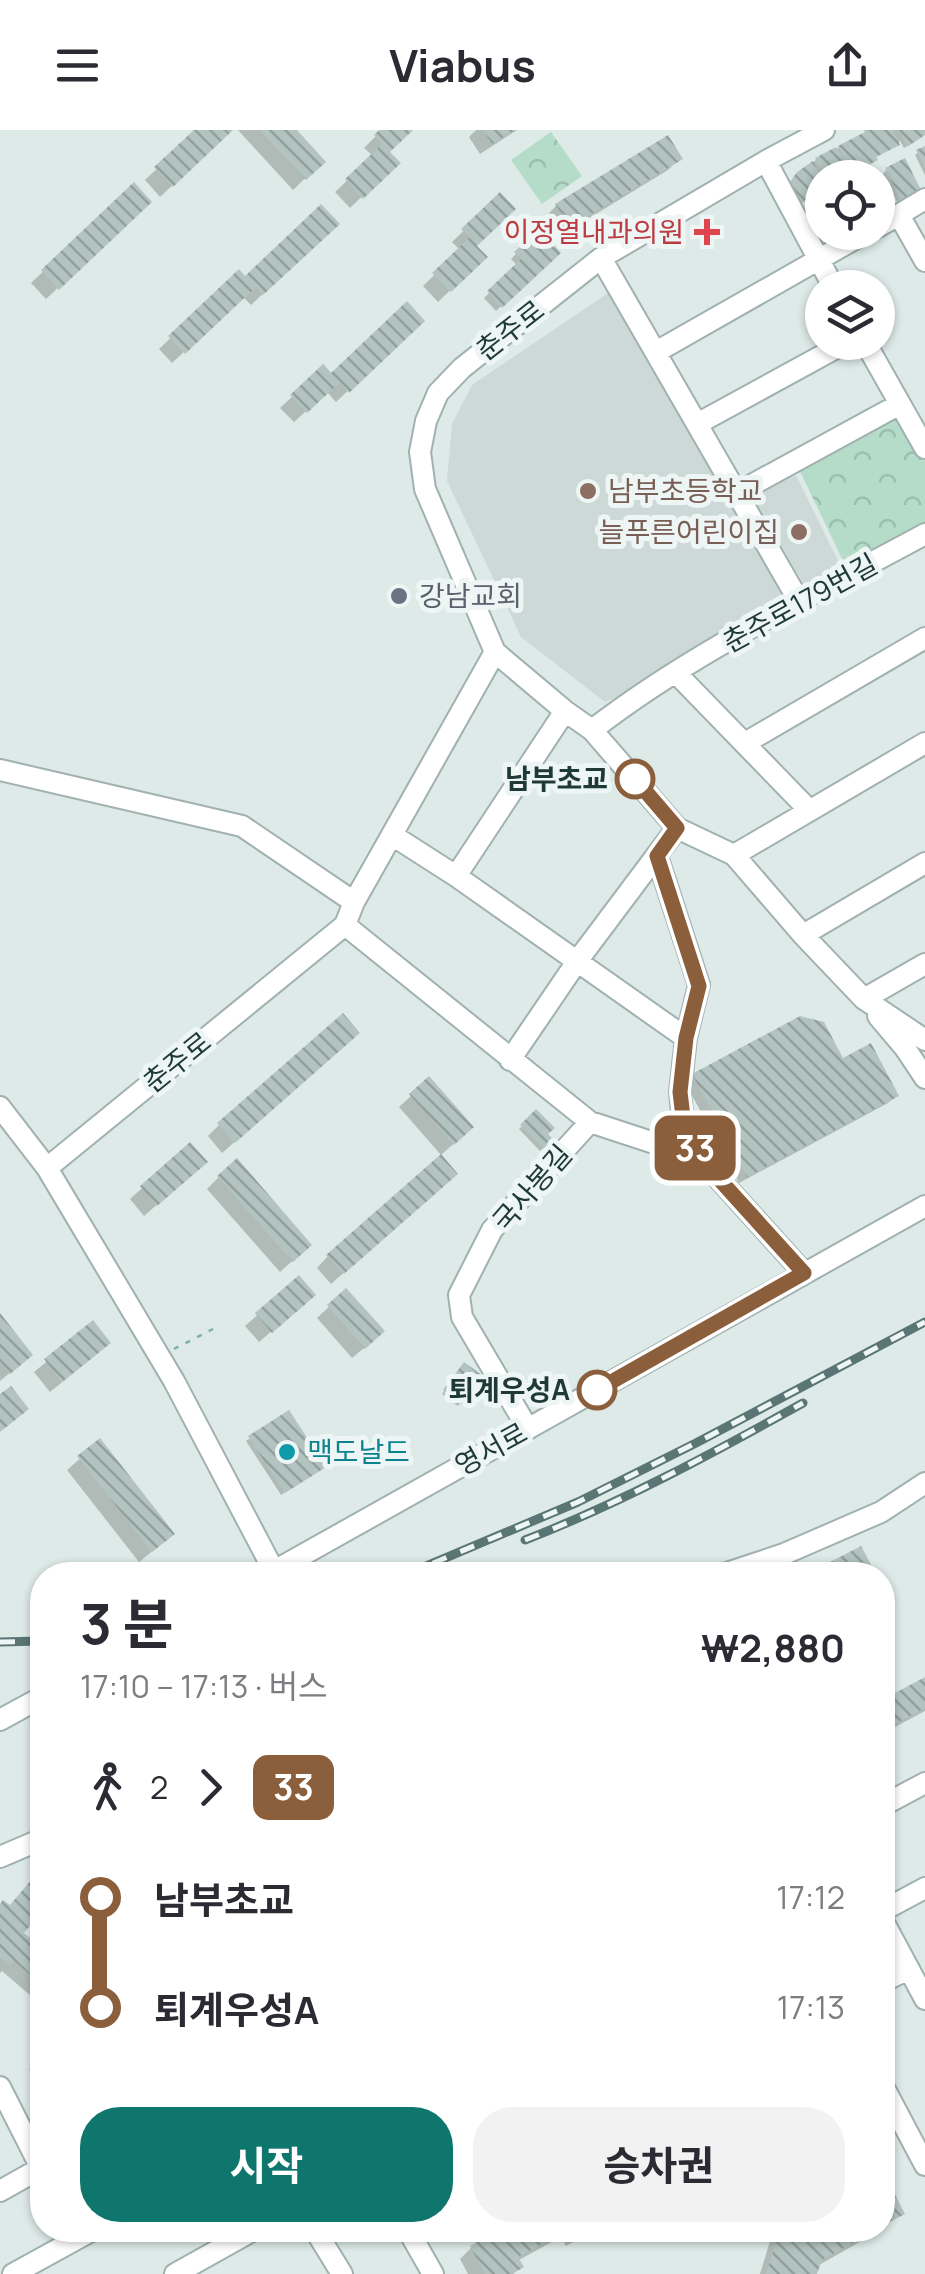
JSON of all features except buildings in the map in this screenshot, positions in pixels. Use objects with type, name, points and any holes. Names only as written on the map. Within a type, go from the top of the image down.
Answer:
[{"type":"street","name":"춘주로","points":[[824,130],[601,258],[462,368],[438,393],[426,421],[420,452],[425,489],[496,652],[592,730],[677,828],[734,855],[802,935],[864,999],[925,1040]]},
{"type":"street","points":[[766,161],[824,270]]},
{"type":"street","points":[[895,217],[925,199]]},
{"type":"street","points":[[899,215],[925,261]]},
{"type":"street","points":[[656,352],[834,250]]},
{"type":"street","points":[[601,258],[799,601]]},
{"type":"street","points":[[697,424],[815,360]]},
{"type":"street","points":[[875,360],[925,448]]},
{"type":"street","points":[[737,494],[900,404]]},
{"type":"street","name":"춘주로179번길","points":[[592,730],[676,673],[925,534]]},
{"type":"street","points":[[745,743],[925,638]]},
{"type":"street","name":"춘주로","points":[[47,1168],[345,925],[354,902],[496,652]]},
{"type":"street","points":[[676,673],[809,810]]},
{"type":"street","points":[[456,876],[566,711]]},
{"type":"street","points":[[734,855],[925,743]]},
{"type":"street","points":[[0,770],[242,826],[354,902]]},
{"type":"street","points":[[510,1060],[578,960],[677,828]]},
{"type":"street","points":[[392,835],[686,1038]]},
{"type":"street","points":[[657,856],[699,986],[686,1038],[680,1092],[684,1125],[700,1158],[804,1273]]},
{"type":"street","points":[[802,935],[925,863]]},
{"type":"street","name":"국사봉길","points":[[345,925],[590,1122],[492,1230],[459,1295],[462,1317],[528,1429]]},
{"type":"street","points":[[925,964],[864,999],[925,1078]]},
{"type":"street","points":[[0,1107],[47,1168],[160,1357],[265,1562]]},
{"type":"street","points":[[590,1122],[700,1158]]},
{"type":"street","name":"영서로","points":[[291,1562],[925,1206]]},
{"type":"street","points":[[760,1562],[881,1512],[925,1484]]},
{"type":"street","points":[[0,1720],[30,1704]]},
{"type":"street","points":[[895,1799],[925,1783]]},
{"type":"street","points":[[0,1858],[30,1844]]},
{"type":"street","points":[[895,1907],[925,1888]]},
{"type":"street","points":[[895,1941],[925,2000]]},
{"type":"street","points":[[895,1976],[909,1969]]},
{"type":"street","points":[[0,2089],[30,2147]]},
{"type":"street","points":[[895,2108],[925,2165]]},
{"type":"street","points":[[904,2124],[925,2113]]},
{"type":"street","points":[[0,2191],[30,2174]]},
{"type":"street","points":[[13,2274],[71,2242]]},
{"type":"street","points":[[176,2274],[233,2242]]},
{"type":"street","points":[[322,2242],[342,2274]]},
{"type":"street","points":[[415,2242],[432,2274]]},
{"type":"path","points":[[160,1357],[213,1330]]},
{"type":"shaded area","name":"남부초등학교","points":[[611,291],[643,354],[786,597],[658,679],[605,702],[521,637],[447,481],[452,424],[472,385]]},
{"type":"shaded area","name":"늘푸른어린이집","points":[[796,475],[841,567],[805,586],[752,497]]},
{"type":"green space","points":[[551,132],[582,176],[542,204],[511,160]]},
{"type":"green space","points":[[889,419],[903,423],[925,461],[925,524],[846,567],[797,465]]},
{"type":"railway","points":[[436,1562],[578,1502],[925,1322]]},
{"type":"railway","points":[[525,1540],[631,1494],[803,1403]]},
{"type":"railway","points":[[0,1642],[30,1641]]},
{"type":"bus line","name":"33","points":[[597,1390],[804,1273],[700,1158],[684,1125],[680,1092],[686,1038],[699,986],[657,856],[677,828],[635,779]]},
{"type":"place","name":"이정열내과의원","points":[[707,232]]},
{"type":"place","name":"남부초등학교","points":[[588,491]]},
{"type":"place","name":"늘푸른어린이집","points":[[799,532]]},
{"type":"place","name":"강남교회","points":[[399,596]]},
{"type":"place","name":"남부초교","points":[[635,779]]},
{"type":"place","name":"퇴계우성A","points":[[597,1390]]},
{"type":"place","name":"맥도날드","points":[[287,1452]]}]
